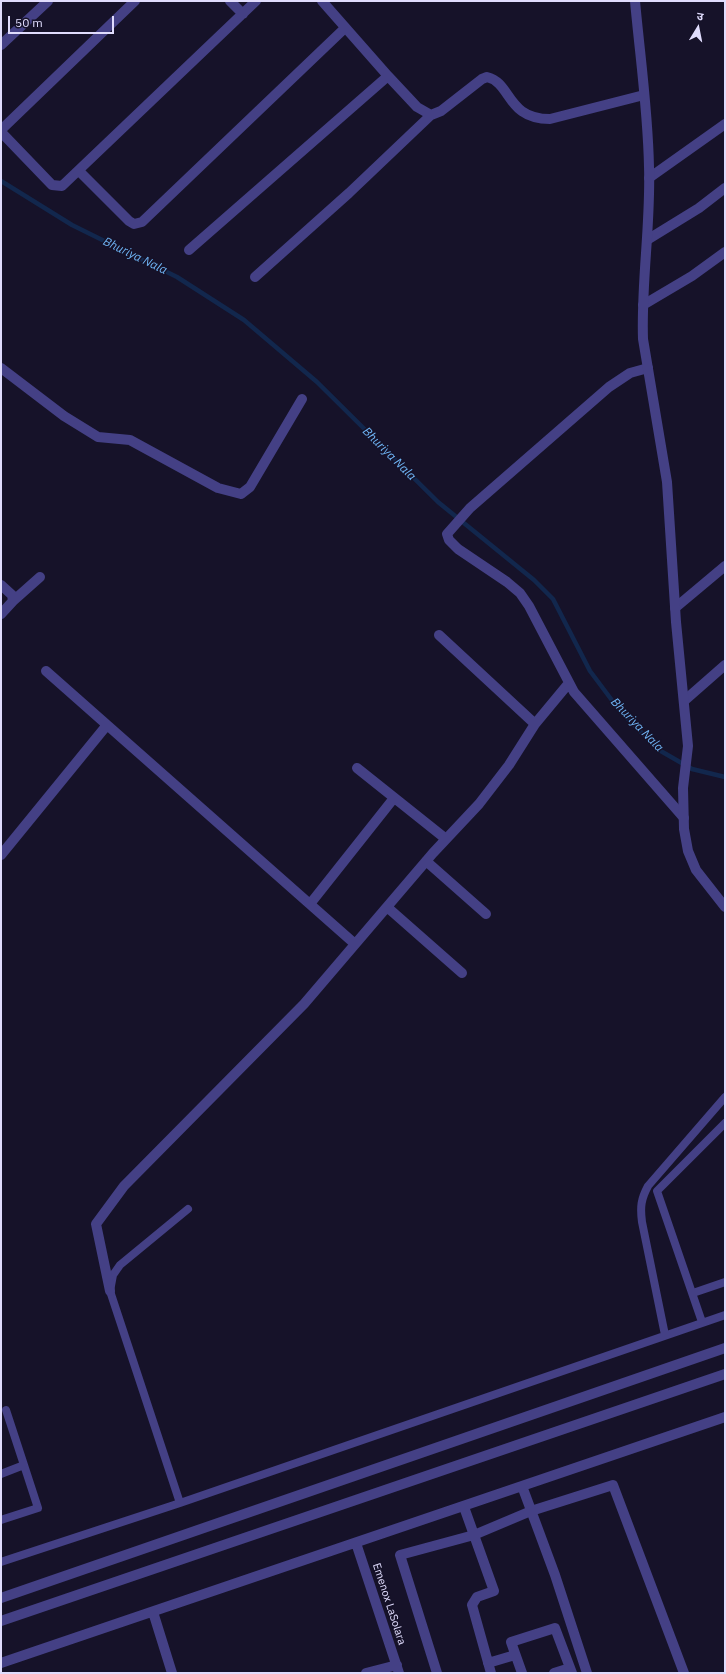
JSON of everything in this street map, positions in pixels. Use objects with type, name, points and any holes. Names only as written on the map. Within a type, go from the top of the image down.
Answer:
[{"type":"street","points":[[1,45],[48,1]]},
{"type":"street","points":[[135,1],[1,131],[52,185],[57,187],[66,184],[256,1]]},
{"type":"street","points":[[230,1],[243,14]]},
{"type":"street","points":[[322,1],[417,107],[430,115]]},
{"type":"street","points":[[635,1],[644,95],[649,178],[643,305],[643,339],[667,482],[675,608],[688,746],[683,788],[684,818],[688,850],[696,870],[725,907]]},
{"type":"street","points":[[79,171],[130,222],[134,224],[142,222],[345,28]]},
{"type":"street","points":[[189,250],[388,76]]},
{"type":"street","points":[[255,277],[349,193],[430,115],[441,111],[482,79],[487,78],[496,82],[518,109],[528,116],[539,119],[550,119],[644,95]]},
{"type":"street","points":[[649,178],[725,124]]},
{"type":"street","points":[[647,240],[698,208],[725,188]]},
{"type":"street","points":[[643,305],[692,276],[725,252]]},
{"type":"street","points":[[1,368],[64,416],[98,437],[130,440],[218,488],[241,494],[250,487],[302,399]]},
{"type":"street","points":[[648,368],[630,372],[617,380],[470,508],[448,531],[449,540],[458,549],[507,582],[520,593],[530,606],[569,683],[585,706],[684,818]]},
{"type":"street","points":[[675,608],[725,566]]},
{"type":"street","points":[[1,614],[40,577]]},
{"type":"street","points":[[1,585],[12,595],[13,601]]},
{"type":"street","points":[[439,635],[535,724]]},
{"type":"street","points":[[684,701],[725,665]]},
{"type":"street","points":[[46,671],[355,944]]},
{"type":"street","points":[[110,1291],[96,1224],[124,1186],[304,1004],[426,861],[497,781],[535,724],[569,683]]},
{"type":"street","points":[[1,855],[108,725]]},
{"type":"street","points":[[357,768],[446,839]]},
{"type":"street","points":[[310,904],[394,798]]},
{"type":"street","points":[[426,861],[486,914]]},
{"type":"street","points":[[387,907],[462,973]]},
{"type":"street","points":[[1,1598],[725,1348]]},
{"type":"street","points":[[1,1621],[725,1374]]},
{"type":"street","points":[[1,1663],[464,1507],[725,1417]]},
{"type":"street","points":[[437,1673],[400,1554],[474,1535],[531,1511],[613,1485],[684,1673]]},
{"type":"street","points":[[522,1486],[587,1673]]},
{"type":"street","points":[[464,1507],[494,1592],[477,1596],[472,1605],[490,1673]]},
{"type":"street","name":"Emenox LaSolara","points":[[356,1543],[398,1669]]},
{"type":"street","points":[[153,1612],[172,1673]]},
{"type":"street","points":[[522,1673],[511,1642],[555,1628],[571,1670],[554,1673]]},
{"type":"street","points":[[488,1663],[515,1655]]},
{"type":"street","points":[[366,1673],[398,1669]]},
{"type":"lane","points":[[665,1334],[642,1222],[640,1208],[642,1196],[648,1186],[725,1097]]},
{"type":"lane","points":[[702,1322],[658,1191],[725,1123]]},
{"type":"lane","points":[[180,1503],[110,1291],[113,1275],[120,1265],[188,1209]]},
{"type":"lane","points":[[693,1293],[725,1282]]},
{"type":"lane","points":[[1,1562],[180,1503],[665,1334],[725,1315]]},
{"type":"lane","points":[[1,1520],[38,1508],[6,1410]]},
{"type":"lane","points":[[1,1474],[24,1466]]},
{"type":"waterway","name":"Bhuriya Nala","points":[[1,181],[72,225],[177,277],[244,320],[317,382],[438,502],[534,580],[553,599],[590,671],[620,711],[659,750],[692,769],[725,777]]}]
